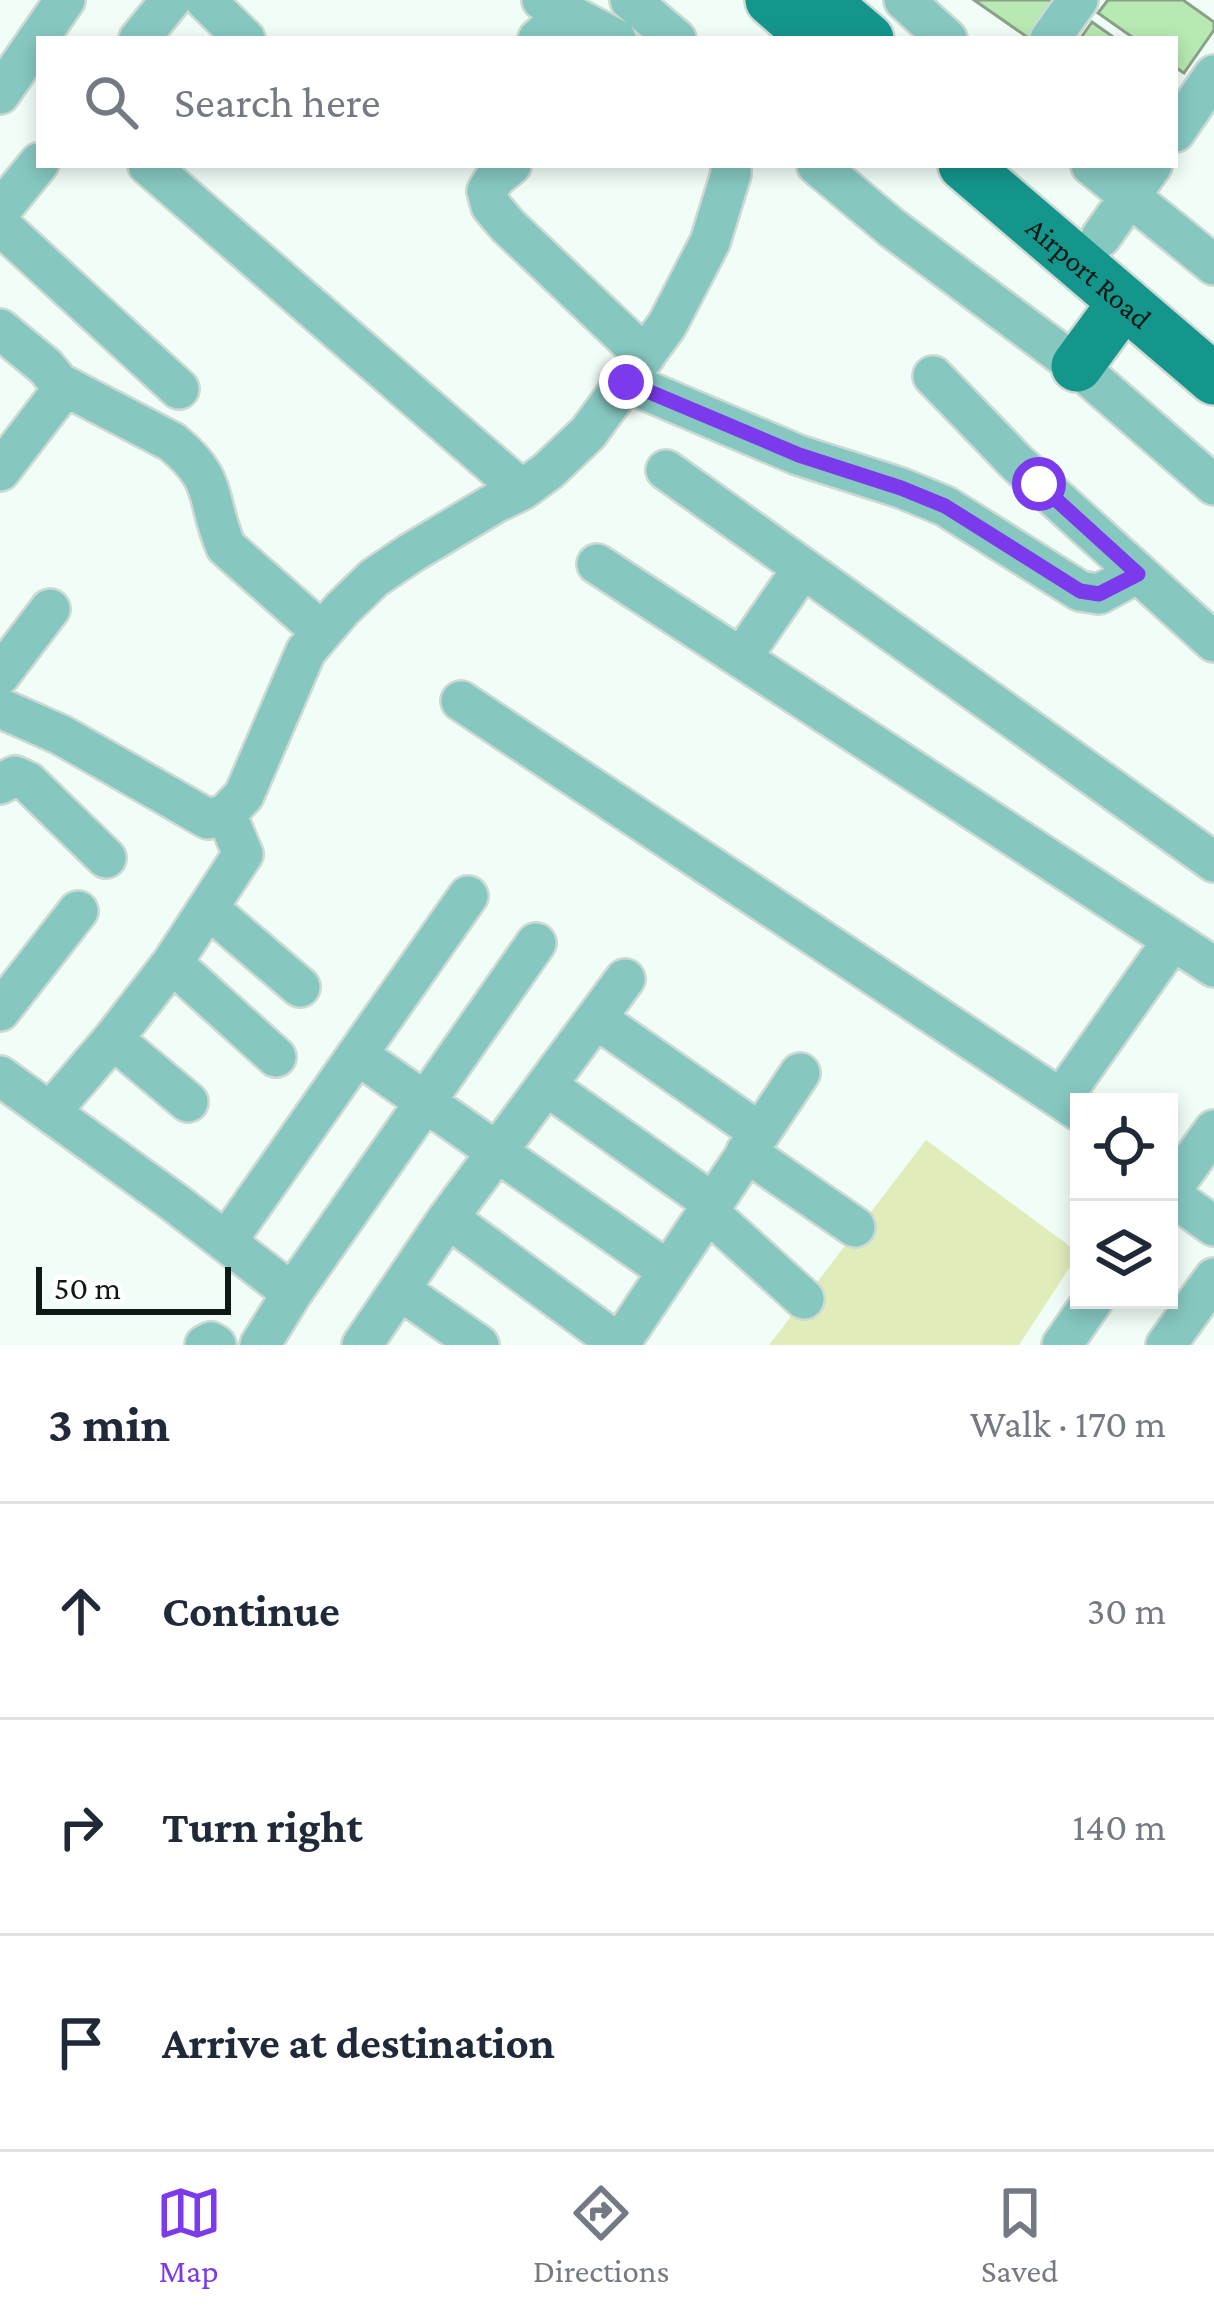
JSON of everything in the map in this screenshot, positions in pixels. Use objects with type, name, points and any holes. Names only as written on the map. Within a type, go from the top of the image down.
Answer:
[{"type":"main road","points":[[771,0],[813,36]]},
{"type":"main road","points":[[822,0],[864,36]]},
{"type":"main road","name":"Airport Road","points":[[968,168],[1214,379]]},
{"type":"main road","name":"Airport Road","points":[[1026,168],[1128,200],[1214,333]]},
{"type":"main road","points":[[1077,366],[1124,302]]},
{"type":"street","points":[[40,36],[65,0]]},
{"type":"street","points":[[141,36],[171,0]]},
{"type":"street","points":[[205,0],[242,36]]},
{"type":"street","points":[[631,0],[673,36]]},
{"type":"street","points":[[904,0],[944,36]]},
{"type":"street","points":[[1052,36],[1078,0]]},
{"type":"street","points":[[540,36],[555,7],[610,36]]},
{"type":"street","points":[[0,94],[36,42]]},
{"type":"street","points":[[1178,128],[1214,75]]},
{"type":"street","points":[[0,211],[36,167]]},
{"type":"street","points":[[151,168],[522,490]]},
{"type":"street","points":[[507,168],[487,191],[491,206],[636,369],[799,455],[945,506],[1080,591],[1099,594],[1138,574]]},
{"type":"street","points":[[0,708],[62,735],[208,819],[226,814],[244,795],[306,651],[322,632],[374,578],[522,490],[588,433],[667,325],[710,242],[730,168]]},
{"type":"street","points":[[821,168],[892,228],[1077,366],[1214,485]]},
{"type":"street","points":[[1094,168],[1214,265]]},
{"type":"street","points":[[0,225],[179,389]]},
{"type":"street","points":[[0,329],[59,382],[186,454],[211,490],[226,547],[322,632]]},
{"type":"street","points":[[933,376],[1017,463],[1214,642]]},
{"type":"street","points":[[0,471],[57,397],[59,382]]},
{"type":"street","points":[[666,470],[1214,862]]},
{"type":"street","points":[[597,564],[1214,967]]},
{"type":"street","points":[[741,658],[803,568]]},
{"type":"street","points":[[0,675],[50,609]]},
{"type":"street","points":[[461,701],[1070,1105]]},
{"type":"street","points":[[0,784],[16,776],[28,782],[106,858]]},
{"type":"street","points":[[51,1111],[172,963],[244,854],[226,814]]},
{"type":"street","points":[[226,1242],[468,896]]},
{"type":"street","points":[[208,908],[300,987]]},
{"type":"street","points":[[0,1011],[78,910]]},
{"type":"street","points":[[1077,1093],[1173,940]]},
{"type":"street","points":[[260,1345],[536,943]]},
{"type":"street","points":[[172,963],[276,1057]]},
{"type":"street","points":[[362,1345],[448,1219],[626,980]]},
{"type":"street","points":[[597,1018],[855,1227]]},
{"type":"street","points":[[113,1039],[188,1102]]},
{"type":"street","points":[[358,1054],[668,1271]]},
{"type":"street","points":[[448,1219],[619,1345],[800,1073]]},
{"type":"street","points":[[0,1076],[292,1293]]},
{"type":"street","points":[[547,1087],[709,1206],[804,1298]]},
{"type":"street","points":[[1178,1133],[1214,1127]]},
{"type":"street","points":[[1178,1181],[1214,1127]]},
{"type":"street","points":[[1178,1200],[1214,1226]]},
{"type":"street","points":[[1166,1345],[1214,1278]]},
{"type":"street","points":[[400,1289],[479,1345]]},
{"type":"street","points":[[1062,1345],[1088,1309]]},
{"type":"street","points":[[205,1345],[216,1345]]},
{"type":"green space","points":[[926,1140],[1070,1246],[1070,1267],[1019,1345],[769,1345]]},
{"type":"building","points":[[974,0],[1061,0],[1036,36],[1026,36]]},
{"type":"building","points":[[1108,0],[1183,0],[1214,22],[1214,30],[1184,73],[1178,69],[1178,36],[1131,36],[1098,13]]},
{"type":"building","points":[[1092,22],[1112,36],[1082,36]]},
{"type":"route","points":[[626,382],[799,455],[945,506],[1080,591],[1099,594],[1138,574],[1039,484]]}]
